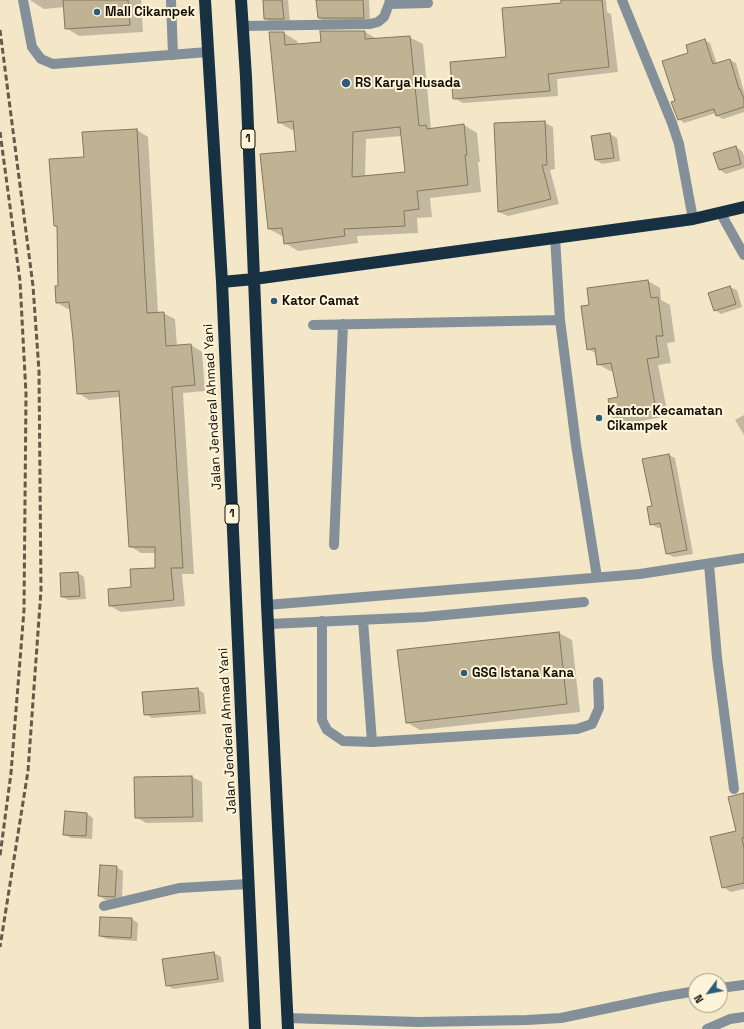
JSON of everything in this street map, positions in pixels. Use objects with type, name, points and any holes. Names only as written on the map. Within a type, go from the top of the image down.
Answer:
[{"type":"highway","name":"Jalan Jenderal Ahmad Yani","points":[[205,0],[222,282],[255,1029]]},
{"type":"highway","name":"1","points":[[241,0],[267,605],[288,1023]]},
{"type":"highway","points":[[222,282],[254,279],[693,219],[744,207]]},
{"type":"street","points":[[23,0],[32,47],[41,59],[53,64],[208,52]]},
{"type":"street","points":[[170,0],[173,55]]},
{"type":"street","points":[[622,0],[672,123],[679,144],[693,219]]},
{"type":"street","points":[[243,26],[370,24],[378,22],[384,17],[390,2],[428,4]]},
{"type":"street","points":[[720,212],[744,255]]},
{"type":"street","points":[[555,237],[560,320],[576,445],[596,578]]},
{"type":"street","points":[[313,325],[560,320]]},
{"type":"street","points":[[334,545],[343,324]]},
{"type":"street","points":[[267,605],[640,574],[744,558]]},
{"type":"street","points":[[709,564],[717,658],[734,789]]},
{"type":"street","points":[[269,624],[424,617],[584,602]]},
{"type":"street","points":[[363,620],[372,742]]},
{"type":"street","points":[[322,621],[322,720],[327,730],[343,740],[372,742],[576,729],[592,724],[599,708],[598,682]]},
{"type":"street","points":[[104,906],[178,888],[248,884]]},
{"type":"street","points":[[728,987],[744,985]]},
{"type":"street","points":[[288,1023],[418,1022],[561,1018],[688,992]]},
{"type":"street","points":[[707,1029],[730,1019],[744,1017]]},
{"type":"building","name":"Mall Cikampek","points":[[63,0],[128,0],[130,25],[65,29]]},
{"type":"building","points":[[263,0],[282,0],[284,19],[264,19]]},
{"type":"building","points":[[316,0],[363,0],[364,18],[318,18]]},
{"type":"building","points":[[561,0],[602,0],[609,67],[548,74],[550,91],[453,99],[450,62],[506,57],[502,8],[561,3]]},
{"type":"building","points":[[320,31],[365,31],[365,39],[410,36],[419,126],[426,125],[427,129],[464,124],[468,185],[417,191],[419,209],[404,211],[405,226],[344,229],[345,236],[284,244],[282,228],[268,229],[260,154],[296,151],[293,121],[278,123],[269,32],[284,32],[285,45],[321,42]],"holes":[[[400,127],[405,172],[352,177],[353,132]]]},
{"type":"building","points":[[705,39],[713,64],[730,59],[739,89],[744,99],[744,107],[716,116],[714,109],[678,120],[671,102],[675,101],[662,61],[688,53],[686,45]]},
{"type":"building","points":[[545,121],[547,165],[542,165],[551,199],[498,212],[494,123]]},
{"type":"building","points":[[137,129],[147,313],[164,312],[166,346],[191,344],[195,385],[172,387],[183,568],[171,568],[174,600],[109,606],[108,589],[131,587],[130,569],[155,568],[155,547],[129,547],[119,391],[77,394],[69,302],[56,303],[55,286],[58,286],[57,226],[54,226],[49,159],[84,157],[82,132]]},
{"type":"building","points":[[610,133],[614,158],[595,160],[591,136]]},
{"type":"building","points":[[736,146],[741,164],[719,170],[713,153]]},
{"type":"building","points":[[648,280],[651,298],[658,297],[663,336],[656,336],[659,357],[647,359],[656,410],[612,417],[608,399],[618,397],[611,363],[597,365],[595,348],[587,350],[581,306],[589,305],[587,288]]},
{"type":"building","points":[[730,286],[736,304],[714,311],[708,293]]},
{"type":"building","points":[[669,454],[687,550],[666,554],[660,523],[650,525],[647,507],[652,506],[642,459]]},
{"type":"building","points":[[78,572],[80,596],[61,597],[60,573]]},
{"type":"building","points":[[559,632],[567,704],[406,723],[397,650]]},
{"type":"building","points":[[198,688],[200,711],[144,715],[142,692]]},
{"type":"building","points":[[192,776],[193,817],[135,818],[134,777]]},
{"type":"building","points":[[744,793],[744,838],[742,838],[744,848],[744,883],[722,888],[710,837],[736,831],[728,797]]},
{"type":"building","points":[[65,811],[87,813],[86,836],[63,835]]},
{"type":"building","points":[[100,865],[117,866],[115,897],[98,896]]},
{"type":"building","points":[[100,917],[132,918],[131,938],[99,936]]},
{"type":"building","points":[[214,952],[218,979],[166,986],[162,959]]},
{"type":"railway","points":[[0,30],[33,286],[39,371],[41,590],[28,771],[0,947]]},
{"type":"railway","points":[[0,132],[20,281],[26,394],[24,610],[11,773],[0,856]]},
{"type":"place","name":"Mall Cikampek","points":[[97,12]]},
{"type":"place","name":"RS Karya Husada","points":[[346,83]]},
{"type":"place","name":"Kator Camat","points":[[274,301]]},
{"type":"place","name":"Kantor Kecamatan Cikampek","points":[[599,418]]},
{"type":"place","name":"GSG Istana Kana","points":[[464,673]]}]
